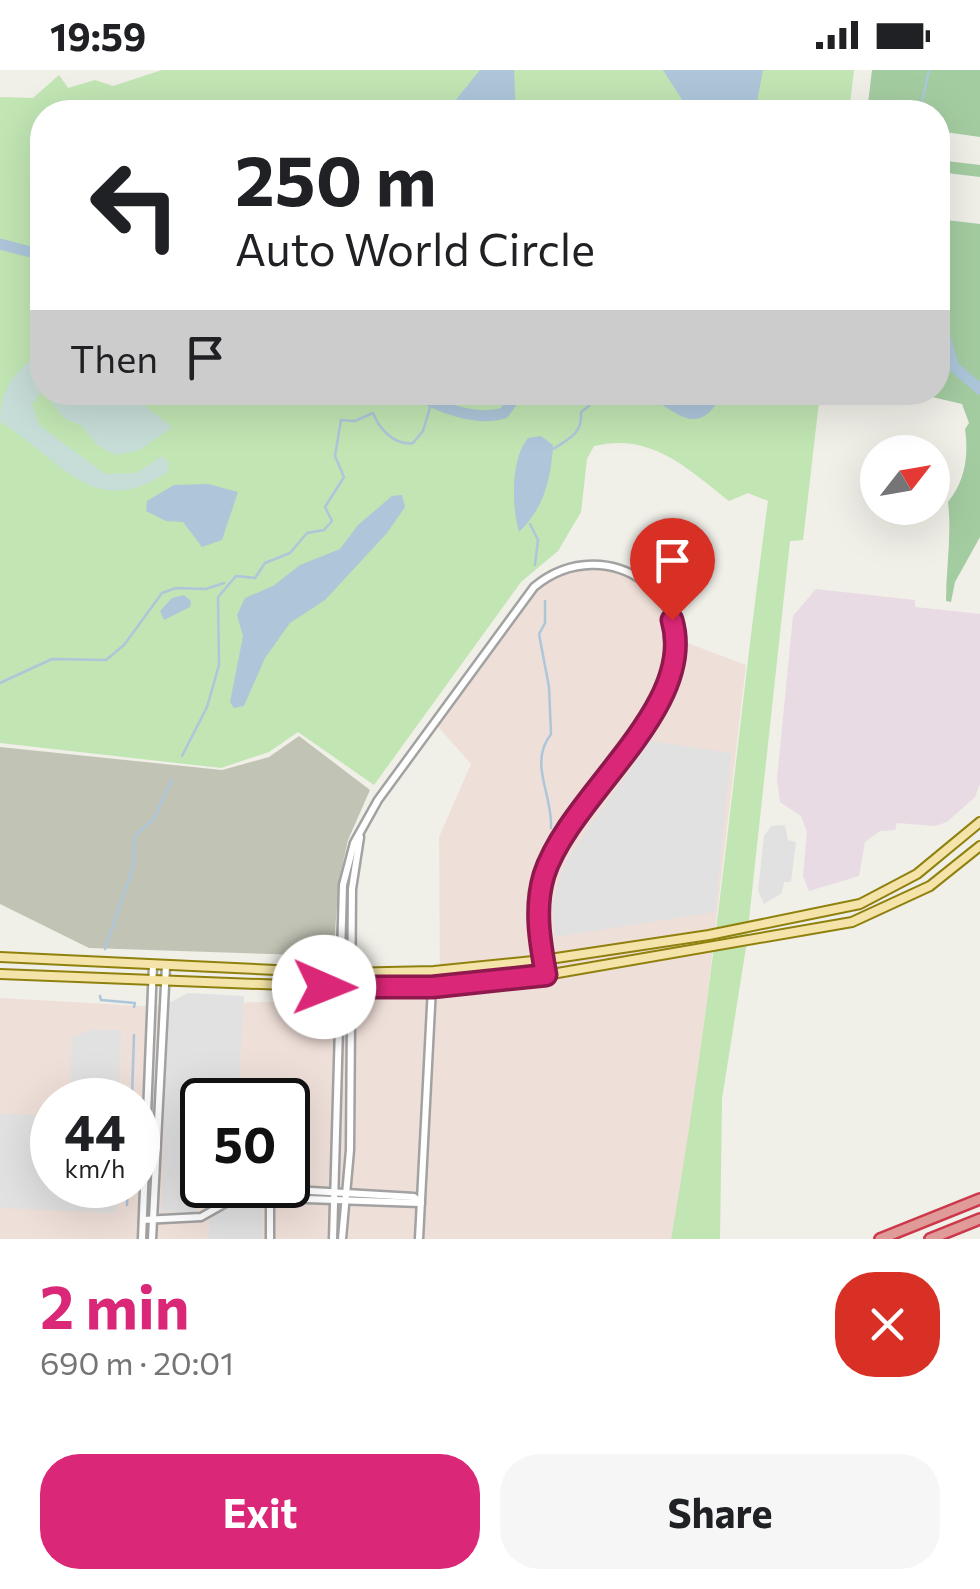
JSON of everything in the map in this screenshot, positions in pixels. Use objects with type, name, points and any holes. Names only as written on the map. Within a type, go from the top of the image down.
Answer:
[{"type":"highway","points":[[880,1239],[980,1199]]},
{"type":"highway","points":[[930,1239],[980,1219]]},
{"type":"main road","points":[[0,957],[341,973],[434,971],[544,960],[831,912],[878,897],[917,874],[980,822]]},
{"type":"main road","points":[[0,974],[341,988],[432,987],[546,975],[755,940],[870,916],[930,886],[980,846]]},
{"type":"street","points":[[342,1239],[337,1192],[343,885],[348,857],[362,827],[534,586],[554,573],[589,564],[615,566],[642,580],[662,600],[672,620],[677,650],[674,670],[661,697],[552,857],[539,903],[546,975]]},
{"type":"street","points":[[333,1239],[340,1202],[346,1193],[352,889],[362,827]]},
{"type":"street","points":[[142,1239],[153,965]]},
{"type":"street","points":[[152,1239],[166,966]]},
{"type":"street","points":[[420,1239],[432,987]]},
{"type":"street","points":[[310,1191],[414,1197],[421,1202]]},
{"type":"street","points":[[310,1200],[414,1206],[421,1202]]},
{"type":"street","points":[[144,1220],[200,1217],[216,1208]]},
{"type":"street","points":[[270,1208],[270,1239]]},
{"type":"shaded area","points":[[480,70],[514,70],[515,100],[456,100]]},
{"type":"shaded area","points":[[663,70],[763,70],[757,100],[682,100]]},
{"type":"shaded area","points":[[30,363],[30,405],[39,425],[105,474],[137,473],[162,456],[169,463],[168,472],[142,486],[119,491],[98,488],[61,468],[0,422],[6,391]]},
{"type":"shaded area","points":[[54,405],[144,405],[172,427],[140,450],[116,455],[98,446],[81,425],[65,419]]},
{"type":"shaded area","points":[[663,405],[715,405],[702,417],[682,416]]},
{"type":"shaded area","points":[[541,436],[553,445],[548,481],[535,513],[519,532],[515,471],[528,438]]},
{"type":"shaded area","points":[[208,484],[238,492],[222,540],[202,547],[183,522],[166,521],[146,511],[147,501],[174,485]]},
{"type":"shaded area","points":[[402,495],[405,507],[387,533],[325,600],[290,623],[265,658],[244,706],[234,708],[230,702],[243,636],[237,615],[245,598],[273,586],[300,565],[340,549],[358,525],[392,496]]},
{"type":"shaded area","points":[[607,565],[642,580],[668,609],[677,639],[746,665],[694,1110],[671,1239],[0,1239],[0,998],[143,1006],[440,996],[439,837],[471,764],[434,722],[527,594],[571,566]]},
{"type":"shaded area","points":[[816,589],[915,600],[915,607],[980,614],[980,784],[975,797],[947,822],[935,826],[897,823],[895,830],[880,831],[865,842],[859,876],[809,891],[803,876],[807,832],[801,816],[780,802],[777,779],[793,616]]},
{"type":"shaded area","points":[[184,595],[191,601],[190,607],[164,620],[160,611],[172,598]]},
{"type":"shaded area","points":[[299,736],[370,790],[348,840],[339,881],[333,956],[89,948],[0,904],[0,747],[222,770],[269,757]]},
{"type":"shaded area","points":[[650,741],[731,753],[715,912],[556,937],[552,906],[565,862]]},
{"type":"shaded area","points":[[785,825],[788,840],[796,842],[791,882],[784,882],[782,893],[764,904],[758,891],[764,836],[771,826]]},
{"type":"shaded area","points":[[188,993],[244,996],[239,1078],[180,1078],[180,1208],[200,1208],[191,1213],[161,1212],[169,1003]]},
{"type":"shaded area","points":[[92,1030],[121,1030],[120,1078],[71,1078],[72,1037]]},
{"type":"shaded area","points":[[0,1114],[30,1115],[30,1208],[115,1208],[115,1213],[0,1208]]},
{"type":"shaded area","points":[[230,1208],[263,1208],[262,1239],[208,1239],[210,1217]]},
{"type":"green space","points":[[162,70],[854,70],[850,100],[30,100],[30,405],[819,405],[803,540],[790,541],[746,947],[722,1099],[720,1239],[671,1239],[712,963],[768,501],[748,493],[729,501],[683,465],[651,449],[614,443],[594,446],[587,459],[581,512],[558,551],[521,582],[374,785],[298,732],[269,752],[221,768],[0,743],[0,97],[33,98],[59,75],[68,88],[95,80],[113,86]]},
{"type":"green space","points":[[872,70],[980,70],[980,137],[950,133],[950,100],[868,100]]},
{"type":"green space","points":[[950,161],[980,165],[980,177],[950,173]]},
{"type":"green space","points":[[950,220],[980,224],[980,537],[955,582],[951,602],[946,601],[950,499],[964,468],[965,429],[969,423],[962,404],[950,401]]},
{"type":"waterway","points":[[923,100],[929,70]]},
{"type":"waterway","points":[[0,244],[30,252]]},
{"type":"waterway","points":[[950,354],[954,367],[980,389]]},
{"type":"waterway","points":[[182,756],[207,707],[219,665],[218,597],[236,576],[255,578],[265,563],[290,553],[307,533],[324,530],[332,521],[325,507],[344,477],[335,456],[341,420],[355,421],[373,413],[388,435],[400,442],[413,443],[423,431],[431,405]]},
{"type":"waterway","points":[[438,405],[482,416],[504,413],[510,405]]},
{"type":"waterway","points":[[553,449],[574,435],[581,412],[588,405]]},
{"type":"waterway","points":[[530,524],[538,540],[535,565]]},
{"type":"waterway","points":[[0,683],[52,659],[106,660],[124,645],[162,593],[176,588],[206,589],[224,583]]},
{"type":"waterway","points":[[545,601],[545,623],[539,634],[549,687],[551,734],[544,745],[541,768],[551,828]]},
{"type":"waterway","points":[[105,949],[133,867],[135,835],[153,820],[172,780]]},
{"type":"waterway","points":[[100,996],[101,1000],[135,1003],[134,1007]]},
{"type":"waterway","points":[[133,1078],[134,1035]]},
{"type":"route","points":[[324,987],[432,987],[546,975],[538,914],[546,868],[667,688],[677,650],[672,620]]}]
